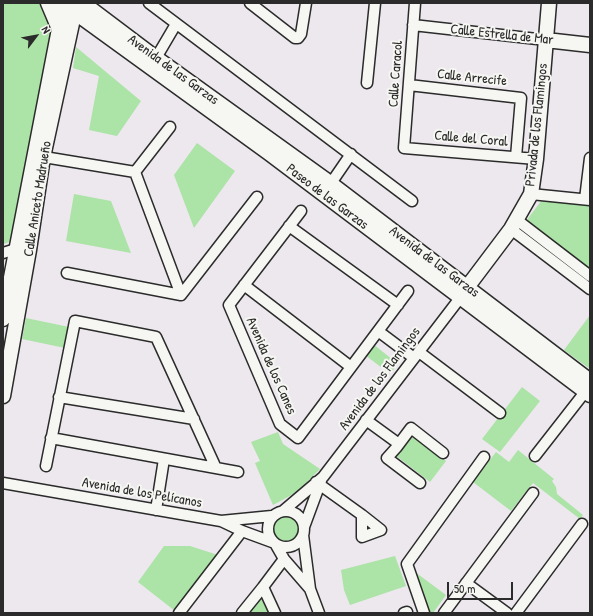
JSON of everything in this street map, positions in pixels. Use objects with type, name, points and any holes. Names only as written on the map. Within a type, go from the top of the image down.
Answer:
[{"type":"main road","points":[[48,3],[59,29]]},
{"type":"main road","name":"Privada de los Flamingos","points":[[464,293],[514,225],[530,194],[536,159],[549,3]]},
{"type":"main road","name":"Calle Aniceto Madrueño","points":[[39,156],[59,29],[70,5]]},
{"type":"main road","name":"Calle Aniceto Madrueño","points":[[3,319],[16,251],[39,156],[70,5]]},
{"type":"main road","name":"Avenida de las Garzas","points":[[70,5],[156,58],[588,389]]},
{"type":"main road","name":"Paseo de las Garzas","points":[[70,5],[327,189]]},
{"type":"main road","name":"Calle Estrella de Mar","points":[[546,40],[590,44]]},
{"type":"main road","name":"Calle Aniceto Madrueño","points":[[3,396],[16,251]]},
{"type":"street","points":[[149,3],[412,201]]},
{"type":"street","points":[[250,3],[295,38],[298,38],[301,34],[306,3]]},
{"type":"street","points":[[367,83],[376,3]]},
{"type":"street","name":"Calle Caracol","points":[[404,148],[415,3]]},
{"type":"street","points":[[156,58],[176,24]]},
{"type":"street","name":"Calle Estrella de Mar","points":[[413,24],[546,40]]},
{"type":"street","name":"Calle Arrecife","points":[[409,85],[521,98],[516,157]]},
{"type":"street","points":[[135,172],[170,127]]},
{"type":"street","name":"Calle del Coral","points":[[404,148],[536,159]]},
{"type":"street","points":[[327,189],[351,154]]},
{"type":"street","points":[[39,156],[135,172]]},
{"type":"street","points":[[530,194],[588,200],[590,158]]},
{"type":"street","points":[[135,172],[181,295]]},
{"type":"street","points":[[181,295],[257,197]]},
{"type":"street","name":"Avenida de los Canes","points":[[301,212],[229,305],[280,424],[298,438],[408,291]]},
{"type":"street","points":[[514,225],[579,267],[590,276]]},
{"type":"street","points":[[514,225],[572,276],[590,289]]},
{"type":"street","points":[[289,226],[398,305]]},
{"type":"street","points":[[572,276],[579,267]]},
{"type":"street","points":[[67,272],[181,295]]},
{"type":"street","points":[[244,285],[351,367]]},
{"type":"street","name":"Avenida de los Flamingos","points":[[283,510],[319,481],[464,293]]},
{"type":"street","points":[[46,466],[75,321],[156,337],[216,468]]},
{"type":"street","points":[[376,334],[500,413]]},
{"type":"street","points":[[535,456],[588,389]]},
{"type":"street","points":[[60,397],[194,419]]},
{"type":"street","points":[[365,422],[397,446]]},
{"type":"street","points":[[420,484],[388,458],[411,428],[443,453]]},
{"type":"street","points":[[51,438],[238,472]]},
{"type":"street","points":[[424,613],[407,564],[484,457]]},
{"type":"street","points":[[156,510],[164,459]]},
{"type":"street","points":[[319,481],[362,515]]},
{"type":"street","name":"Avenida de los Flamingos","points":[[310,589],[304,531],[319,481]]},
{"type":"street","name":"Avenida de los Pelícanos","points":[[3,483],[221,521],[242,532],[274,543]]},
{"type":"street","points":[[444,613],[533,493]]},
{"type":"street","points":[[221,521],[272,516],[283,510],[299,516],[304,531],[297,544],[287,547],[274,543]]},
{"type":"street","points":[[272,516],[269,521],[267,532],[284,559],[310,589],[319,613]]},
{"type":"street","points":[[516,613],[582,524]]},
{"type":"street","points":[[179,613],[242,532]]},
{"type":"street","points":[[242,613],[284,559]]},
{"type":"street","points":[[466,583],[501,611]]},
{"type":"street","points":[[263,587],[275,613]]},
{"type":"green space","points":[[3,3],[43,3],[50,24],[51,45],[13,241],[3,244]]},
{"type":"green space","points":[[76,47],[141,101],[117,136],[89,130],[99,76],[73,68]]},
{"type":"green space","points":[[197,143],[235,171],[194,228],[174,175]]},
{"type":"green space","points":[[74,194],[111,201],[131,253],[66,241]]},
{"type":"green space","points":[[542,200],[590,205],[590,269],[526,221]]},
{"type":"green space","points":[[590,315],[590,369],[564,350]]},
{"type":"green space","points":[[26,318],[69,327],[65,348],[22,339]]},
{"type":"green space","points":[[373,344],[398,364],[390,374],[365,355]]},
{"type":"green space","points":[[522,387],[540,401],[500,452],[482,439]]},
{"type":"green space","points":[[278,432],[283,444],[320,469],[297,492],[273,505],[255,463],[260,461],[251,442]]},
{"type":"green space","points":[[411,434],[446,461],[430,482],[395,455]]},
{"type":"green space","points":[[518,450],[554,479],[552,481],[556,487],[557,494],[583,515],[580,519],[533,483],[511,511],[473,482],[496,452],[509,462]]},
{"type":"green space","points":[[286,517],[295,520],[298,529],[295,538],[286,541],[277,538],[274,529],[277,520]]},
{"type":"green space","points":[[164,546],[190,546],[218,555],[175,611],[138,582]]},
{"type":"green space","points":[[395,556],[406,586],[350,605],[344,590],[341,570]]},
{"type":"green space","points":[[411,569],[446,595],[433,613],[428,613]]},
{"type":"green space","points":[[262,594],[271,613],[247,613]]}]
